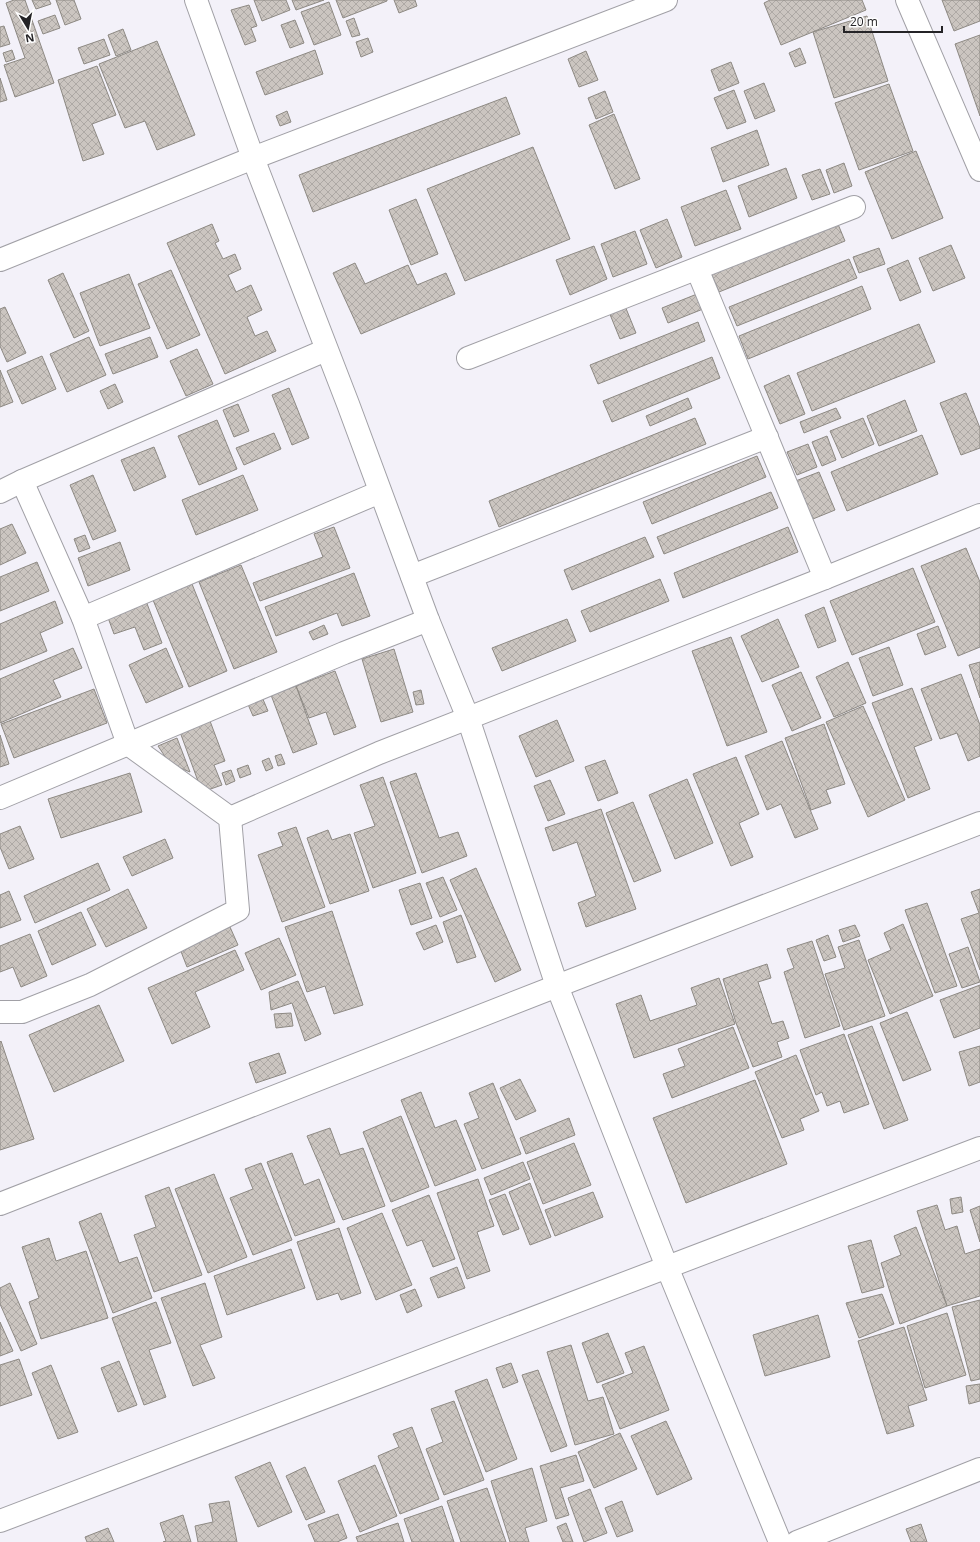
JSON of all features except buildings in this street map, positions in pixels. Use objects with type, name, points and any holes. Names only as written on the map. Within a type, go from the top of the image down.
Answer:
[{"type":"street","points":[[196,0],[253,158],[428,620],[468,718],[558,986],[667,1267],[780,1542]]},
{"type":"street","points":[[0,260],[253,158],[666,0]]},
{"type":"street","points":[[907,0],[980,170]]},
{"type":"street","points":[[468,358],[854,207]]},
{"type":"street","points":[[697,268],[824,578]]},
{"type":"street","points":[[0,492],[22,481],[326,350]]},
{"type":"street","points":[[412,576],[767,437]]},
{"type":"street","points":[[0,1012],[22,1012],[90,985],[238,910],[230,818],[128,744],[83,618],[22,481]]},
{"type":"street","points":[[83,618],[380,492]]},
{"type":"street","points":[[230,818],[379,753],[980,515]]},
{"type":"street","points":[[0,798],[428,620]]},
{"type":"street","points":[[0,1204],[980,823]]},
{"type":"street","points":[[0,1521],[980,1148]]},
{"type":"street","points":[[797,1542],[980,1469]]}]
